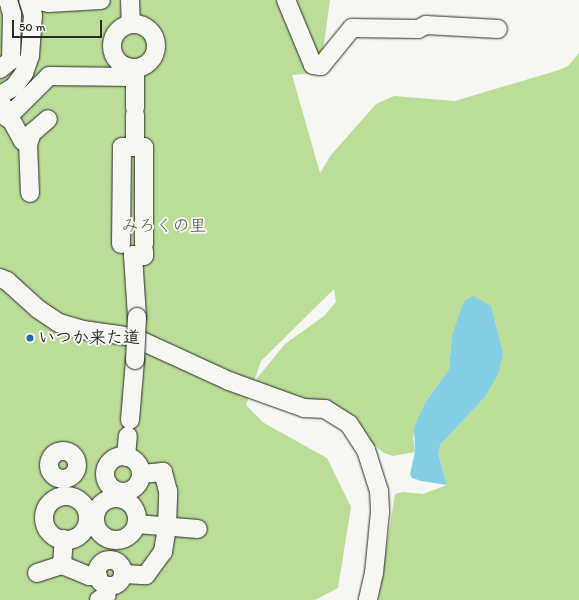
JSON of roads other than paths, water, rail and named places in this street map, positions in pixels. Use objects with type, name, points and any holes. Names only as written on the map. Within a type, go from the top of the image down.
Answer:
[{"type":"street","points":[[0,70],[11,60],[12,14],[8,0]]},
{"type":"street","points":[[28,0],[33,15],[30,56],[24,73],[14,87],[0,95],[8,118],[22,141],[28,144]]},
{"type":"street","points":[[34,0],[50,3],[101,0]]},
{"type":"street","points":[[130,0],[131,24]]},
{"type":"street","points":[[286,0],[313,65],[321,66],[352,28],[418,29],[426,25],[498,29]]},
{"type":"street","points":[[8,118],[49,76],[79,76],[135,72],[151,61],[157,48],[157,41],[149,29],[143,25],[131,24],[116,33],[112,47],[118,61],[135,72]]},
{"type":"street","points":[[126,457],[137,317],[133,249],[122,147],[135,147],[135,72]]},
{"type":"street","points":[[30,193],[28,144],[32,133],[48,119]]},
{"type":"street","points":[[0,278],[7,281],[38,309],[59,323],[82,330],[133,337],[230,380],[304,408],[325,408],[349,424],[366,450],[379,491],[380,512],[374,573],[368,600]]},
{"type":"street","points":[[107,468],[108,484],[121,495],[132,505],[136,511],[137,524],[130,535],[113,540],[98,531],[91,516],[80,501],[65,487],[56,478],[50,471],[48,462],[53,454],[61,451],[70,453],[77,465],[74,474],[65,487],[60,496],[48,504],[44,518],[48,531],[54,536],[64,539],[81,534],[91,516],[106,500],[121,495],[133,489],[140,480],[141,474],[136,463],[126,457],[114,459],[107,468]]},
{"type":"street","points":[[77,465],[107,468]]},
{"type":"street","points":[[111,589],[146,575],[163,552],[167,527],[168,491],[162,472],[141,474]]},
{"type":"street","points":[[137,524],[198,530]]},
{"type":"street","points":[[62,565],[64,539]]},
{"type":"street","points":[[111,589],[119,563],[110,560],[113,540]]},
{"type":"street","points":[[37,574],[62,565],[89,576],[111,589]]},
{"type":"water","points":[[473,296],[491,306],[503,353],[499,372],[485,397],[441,444],[438,453],[447,485],[421,481],[412,478],[410,474],[415,452],[414,428],[425,403],[449,369],[452,336],[465,301]]},
{"type":"place","name":"いつか来た道","points":[[30,338]]},
{"type":"park label","name":"みろくの里","points":[[164,226]]}]
